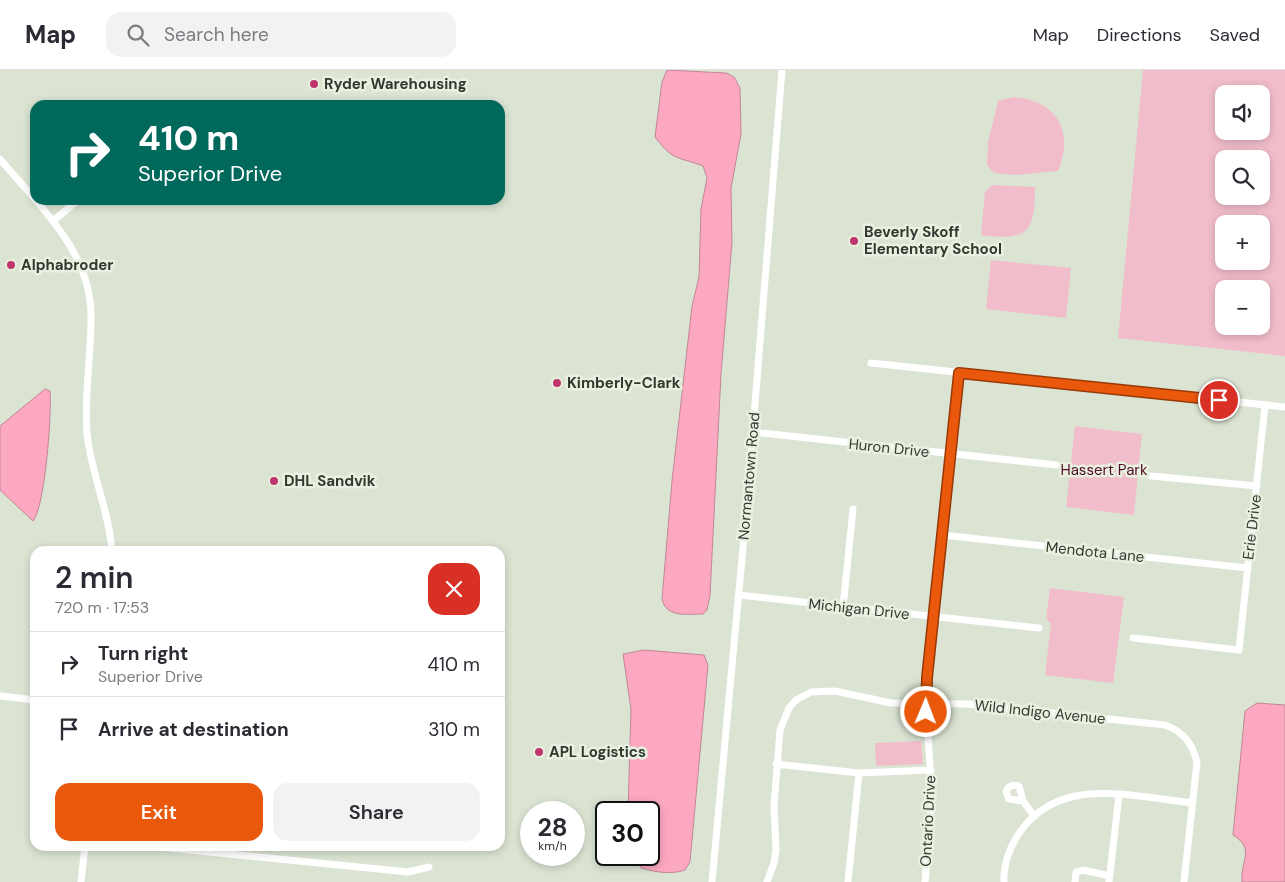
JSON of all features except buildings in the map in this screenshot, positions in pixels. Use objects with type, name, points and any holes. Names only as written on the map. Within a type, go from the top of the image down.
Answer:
[{"type":"street","name":"Normantown Road","points":[[712,882],[739,595],[782,70]]},
{"type":"street","points":[[0,159],[30,194]]},
{"type":"street","points":[[39,205],[71,244],[86,282],[92,318],[86,408],[87,435],[91,462],[110,526],[112,546]]},
{"type":"street","points":[[53,221],[72,205]]},
{"type":"street","points":[[871,363],[1285,407]]},
{"type":"street","name":"Ontario Drive","points":[[925,882],[932,796],[926,705],[933,617],[959,373]]},
{"type":"street","name":"Erie Drive","points":[[1133,638],[1239,650],[1265,405]]},
{"type":"street","name":"Huron Drive","points":[[753,432],[1056,465]]},
{"type":"street","points":[[1151,476],[1257,486]]},
{"type":"street","points":[[843,607],[854,509]]},
{"type":"street","name":"Mendota Lane","points":[[942,535],[1248,568]]},
{"type":"street","name":"Michigan Drive","points":[[739,595],[1039,628]]},
{"type":"street","name":"Wild Indigo Avenue","points":[[776,764],[782,724],[788,708],[796,700],[811,692],[836,690],[891,703],[926,705],[966,704],[1166,725],[1182,734],[1194,750],[1196,762],[1184,882]]},
{"type":"street","points":[[0,696],[30,699]]},
{"type":"street","points":[[767,882],[774,863],[776,850],[774,806],[776,764],[859,773],[931,770]]},
{"type":"street","points":[[848,882],[859,773]]},
{"type":"street","points":[[1004,882],[1005,866],[1017,836],[1034,816],[1064,797],[1097,793],[1193,803]]},
{"type":"street","points":[[1075,882],[1076,872],[1082,870],[1110,879],[1119,795]]},
{"type":"street","points":[[1023,801],[1034,816]]},
{"type":"street","points":[[81,882],[84,851]]},
{"type":"street","points":[[199,851],[408,872],[429,867]]},
{"type":"green space","points":[[1143,70],[1285,70],[1285,356],[1118,338]]},
{"type":"green space","points":[[1013,97],[1028,99],[1041,104],[1051,111],[1058,120],[1063,131],[1064,143],[1063,156],[1058,171],[1016,175],[994,173],[987,165],[988,142],[998,101]]},
{"type":"green space","points":[[992,185],[1035,187],[1035,203],[1030,224],[1019,235],[997,237],[981,235],[985,192]]},
{"type":"green space","points":[[991,260],[1071,268],[1066,318],[986,309]]},
{"type":"green space","name":"Hassert Park","points":[[1075,426],[1142,434],[1134,515],[1066,507]]},
{"type":"green space","points":[[1050,588],[1124,597],[1113,683],[1045,675],[1051,624],[1046,618]]},
{"type":"green space","points":[[921,741],[923,764],[876,766],[875,743]]},
{"type":"shaded area","points":[[667,70],[726,73],[734,77],[740,88],[741,134],[731,188],[732,242],[721,374],[710,596],[707,610],[703,614],[678,614],[668,609],[662,599],[672,481],[692,306],[699,277],[701,209],[707,178],[703,166],[672,155],[655,137],[662,82]]},
{"type":"shaded area","points":[[45,389],[50,391],[49,438],[41,498],[33,521],[0,490],[0,426]]},
{"type":"shaded area","points":[[644,650],[704,655],[708,665],[690,862],[685,870],[668,873],[641,868],[640,866],[660,866],[660,801],[628,801],[631,709],[623,654]]},
{"type":"shaded area","points":[[1257,703],[1285,705],[1285,882],[1242,882],[1245,850],[1240,840],[1233,835],[1245,711]]},
{"type":"place","name":"Ryder Warehousing","points":[[314,84]]},
{"type":"place","name":"Beverly Skoff Elementary School","points":[[854,241]]},
{"type":"place","name":"Alphabroder","points":[[11,265]]},
{"type":"place","name":"Kimberly-Clark","points":[[557,383]]},
{"type":"place","name":"DHL Sandvik","points":[[274,481]]},
{"type":"place","name":"APL Logistics","points":[[539,752]]},
{"type":"route","points":[[926,712],[927,678],[959,373],[1219,400]]}]
